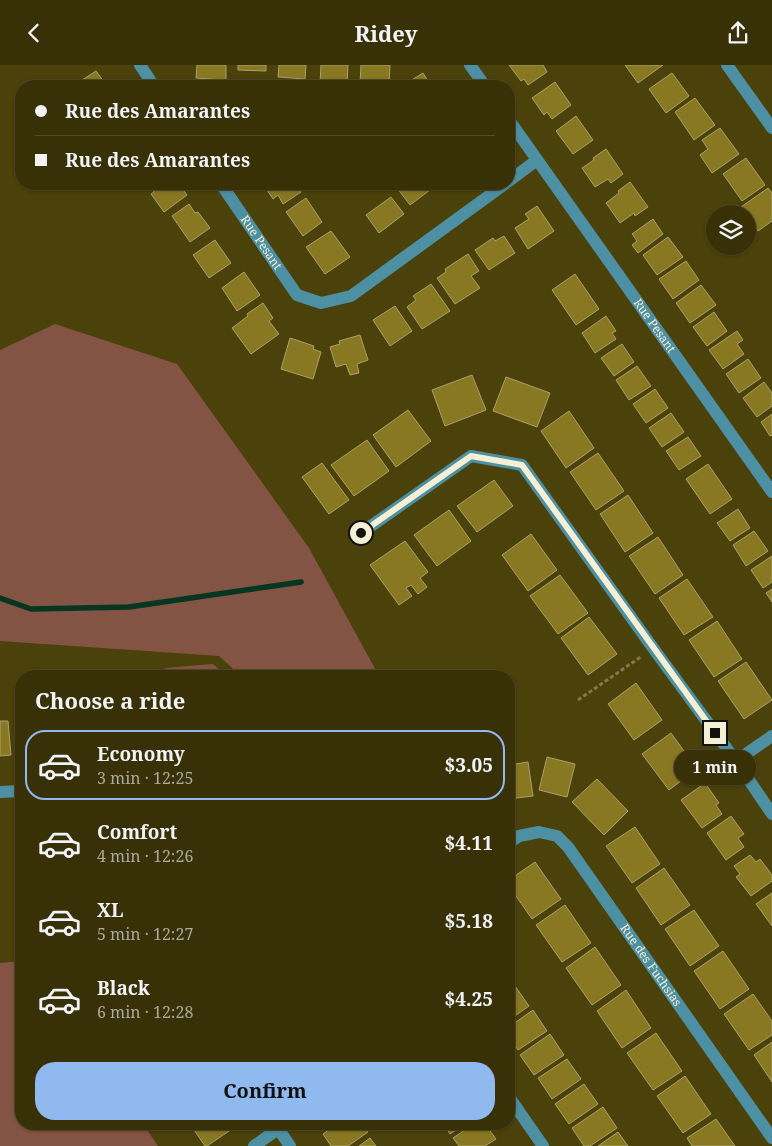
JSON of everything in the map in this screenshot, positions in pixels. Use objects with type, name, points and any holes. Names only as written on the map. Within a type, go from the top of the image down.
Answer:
[{"type":"street","points":[[140,65],[150,80]]},
{"type":"street","points":[[470,65],[481,80]]},
{"type":"street","points":[[727,65],[772,129]]},
{"type":"street","name":"Rue Pesant","points":[[515,129],[772,492]]},
{"type":"street","points":[[515,176],[537,160]]},
{"type":"street","name":"Rue Pesant","points":[[225,190],[297,295],[321,303],[351,296],[497,190]]},
{"type":"street","points":[[361,533],[471,456],[522,465],[772,813]]},
{"type":"street","points":[[736,761],[772,736]]},
{"type":"street","points":[[0,792],[15,791]]},
{"type":"street","name":"Rue des Fuchsias","points":[[515,839],[519,836],[539,832],[557,836],[568,847],[772,1138]]},
{"type":"street","points":[[515,1106],[543,1146]]},
{"type":"street","points":[[254,1146],[272,1130]]},
{"type":"street","points":[[279,1130],[290,1146]]},
{"type":"path","points":[[578,700],[653,648]]},
{"type":"shaded area","points":[[55,324],[177,364],[309,548],[376,670],[234,670],[219,656],[0,641],[0,350]]},
{"type":"shaded area","points":[[213,664],[220,670],[165,670],[165,668]]},
{"type":"shaded area","points":[[15,962],[15,1130],[147,1130],[158,1146],[0,1146],[0,963]]},
{"type":"building","points":[[197,65],[226,65],[226,80],[196,78]]},
{"type":"building","points":[[238,65],[266,65],[266,71],[238,70]]},
{"type":"building","points":[[279,65],[306,65],[305,79],[278,77]]},
{"type":"building","points":[[321,65],[348,65],[347,80],[320,80]]},
{"type":"building","points":[[361,65],[390,65],[389,80],[360,80]]},
{"type":"building","points":[[509,65],[543,65],[547,72],[528,85],[524,79],[521,81]]},
{"type":"building","points":[[625,65],[663,65],[638,83]]},
{"type":"building","points":[[96,71],[103,80],[82,80]]},
{"type":"building","points":[[423,73],[427,80],[412,80]]},
{"type":"building","points":[[672,73],[689,96],[666,113],[649,89]]},
{"type":"building","points":[[555,82],[571,105],[552,119],[547,112],[544,115],[532,98]]},
{"type":"building","points":[[695,98],[715,125],[694,140],[675,112]]},
{"type":"building","points":[[576,116],[593,140],[573,154],[556,131]]},
{"type":"building","points":[[720,128],[739,154],[712,173],[700,155],[708,149],[702,140]]},
{"type":"building","points":[[606,149],[623,174],[611,183],[608,179],[595,187],[582,168]]},
{"type":"building","points":[[746,158],[765,185],[742,201],[723,174]]},
{"type":"building","points":[[630,182],[648,207],[635,216],[634,213],[620,223],[606,203]]},
{"type":"building","points":[[768,188],[772,193],[772,221],[758,231],[756,228],[756,205],[744,205]]},
{"type":"building","points":[[153,190],[183,190],[187,195],[164,212],[151,194],[154,192]]},
{"type":"building","points":[[267,190],[300,190],[301,192],[283,204],[278,195],[273,199]]},
{"type":"building","points":[[399,190],[430,190],[410,205]]},
{"type":"building","points":[[391,197],[404,214],[379,233],[366,215]]},
{"type":"building","points":[[306,198],[322,222],[303,236],[286,212]]},
{"type":"building","points":[[189,204],[195,213],[198,212],[210,228],[190,242],[172,216]]},
{"type":"building","points":[[537,206],[554,231],[528,249],[515,228],[529,219],[525,214]]},
{"type":"building","points":[[653,219],[663,234],[638,253],[632,245],[637,241],[632,234]]},
{"type":"building","points":[[331,231],[350,257],[325,274],[306,247]]},
{"type":"building","points":[[504,236],[515,253],[489,270],[475,250],[493,238],[495,241]]},
{"type":"building","points":[[668,237],[683,257],[657,275],[643,255]]},
{"type":"building","points":[[215,240],[231,263],[209,278],[193,255]]},
{"type":"building","points":[[468,254],[479,271],[471,276],[480,288],[455,304],[437,278],[446,272],[445,269]]},
{"type":"building","points":[[686,261],[699,280],[673,299],[659,279]]},
{"type":"building","points":[[244,272],[260,295],[237,311],[222,288]]},
{"type":"building","points":[[575,274],[599,309],[576,325],[552,290]]},
{"type":"building","points":[[431,284],[450,311],[422,329],[407,307],[416,300],[413,296]]},
{"type":"building","points":[[701,285],[716,305],[690,323],[676,303]]},
{"type":"building","points":[[263,303],[273,318],[269,321],[279,334],[251,354],[232,328]]},
{"type":"building","points":[[395,306],[412,331],[390,346],[373,320]]},
{"type":"building","points":[[714,312],[727,331],[707,346],[693,327]]},
{"type":"building","points":[[606,316],[616,331],[612,333],[616,339],[595,353],[582,333]]},
{"type":"building","points":[[737,331],[743,340],[737,344],[744,354],[723,369],[709,350]]},
{"type":"building","points":[[360,335],[368,360],[357,364],[359,373],[350,375],[346,364],[336,367],[330,347],[340,344],[339,341]]},
{"type":"building","points":[[290,338],[314,346],[313,349],[321,352],[313,379],[281,369]]},
{"type":"building","points":[[622,344],[634,362],[614,376],[601,358]]},
{"type":"building","points":[[748,359],[761,378],[739,393],[726,374]]},
{"type":"building","points":[[637,366],[651,386],[629,400],[616,380]]},
{"type":"building","points":[[472,375],[486,410],[445,426],[432,390]]},
{"type":"building","points":[[506,377],[550,393],[537,427],[493,411]]},
{"type":"building","points":[[764,382],[772,393],[772,406],[757,417],[743,398]]},
{"type":"building","points":[[655,389],[668,408],[646,423],[633,404]]},
{"type":"building","points":[[408,410],[431,441],[396,467],[373,435]]},
{"type":"building","points":[[569,411],[594,448],[566,468],[541,431]]},
{"type":"building","points":[[671,413],[684,432],[662,447],[649,428]]},
{"type":"building","points":[[772,414],[772,435],[770,436],[761,422]]},
{"type":"building","points":[[688,437],[701,456],[679,470],[666,451]]},
{"type":"building","points":[[367,440],[389,471],[354,496],[331,465]]},
{"type":"building","points":[[598,453],[624,491],[596,510],[570,472]]},
{"type":"building","points":[[322,463],[349,500],[329,514],[302,477]]},
{"type":"building","points":[[708,464],[732,499],[710,514],[686,479]]},
{"type":"building","points":[[494,480],[513,506],[477,532],[457,506]]},
{"type":"building","points":[[628,495],[653,533],[625,552],[600,514]]},
{"type":"building","points":[[738,509],[750,528],[730,541],[717,523]]},
{"type":"building","points":[[449,510],[471,541],[437,566],[414,535]]},
{"type":"building","points":[[754,531],[768,551],[746,566],[733,545]]},
{"type":"building","points":[[531,534],[557,570],[528,591],[502,555]]},
{"type":"building","points":[[658,537],[683,575],[655,594],[629,556]]},
{"type":"building","points":[[405,541],[428,572],[420,578],[427,587],[418,594],[411,585],[406,588],[412,596],[399,605],[370,565]]},
{"type":"building","points":[[772,556],[772,582],[763,588],[751,570]]},
{"type":"building","points":[[560,575],[588,613],[558,634],[530,596]]},
{"type":"building","points":[[687,579],[713,617],[684,635],[659,598]]},
{"type":"building","points":[[772,589],[772,602],[766,593]]},
{"type":"building","points":[[589,617],[617,654],[588,675],[561,638]]},
{"type":"building","points":[[717,621],[742,659],[714,677],[689,640]]},
{"type":"building","points":[[746,662],[772,700],[744,719],[718,681]]},
{"type":"building","points":[[636,683],[662,720],[634,740],[608,704]]},
{"type":"building","points":[[0,721],[8,721],[11,755],[0,756]]},
{"type":"building","points":[[671,733],[697,769],[669,790],[642,754]]},
{"type":"building","points":[[547,757],[575,764],[567,797],[539,790]]},
{"type":"building","points":[[528,762],[533,796],[515,798],[515,764]]},
{"type":"building","points":[[597,779],[628,811],[604,835],[572,802]]},
{"type":"building","points":[[705,783],[719,803],[716,805],[722,814],[702,828],[681,800]]},
{"type":"building","points":[[731,816],[744,834],[738,838],[744,847],[726,860],[707,833]]},
{"type":"building","points":[[635,827],[660,864],[632,883],[606,846]]},
{"type":"building","points":[[750,855],[756,862],[760,859],[772,875],[772,881],[751,896],[736,877],[740,874],[734,866]]},
{"type":"building","points":[[535,862],[561,899],[532,919],[515,895],[515,876]]},
{"type":"building","points":[[664,868],[690,905],[661,925],[636,888]]},
{"type":"building","points":[[772,893],[772,926],[756,904]]},
{"type":"building","points":[[565,905],[591,943],[562,962],[536,925]]},
{"type":"building","points":[[694,910],[719,946],[690,966],[665,929]]},
{"type":"building","points":[[595,947],[621,985],[592,1005],[566,968]]},
{"type":"building","points":[[723,951],[749,989],[720,1009],[694,971]]},
{"type":"building","points":[[515,986],[529,1006],[515,1016]]},
{"type":"building","points":[[626,990],[651,1028],[622,1048],[597,1011]]},
{"type":"building","points":[[753,994],[772,1021],[772,1035],[749,1050],[724,1014]]},
{"type":"building","points":[[533,1010],[547,1031],[518,1050],[515,1046],[515,1023]]},
{"type":"building","points":[[656,1033],[682,1071],[653,1090],[627,1053]]},
{"type":"building","points":[[550,1034],[564,1055],[534,1075],[520,1055]]},
{"type":"building","points":[[772,1042],[772,1082],[754,1055]]},
{"type":"building","points":[[567,1059],[581,1079],[552,1099],[538,1078]]},
{"type":"building","points":[[685,1076],[711,1114],[683,1133],[657,1096]]},
{"type":"building","points":[[584,1084],[598,1104],[569,1124],[555,1104]]},
{"type":"building","points":[[603,1107],[617,1128],[590,1146],[584,1146],[572,1128]]},
{"type":"building","points":[[716,1119],[735,1146],[692,1146],[687,1138]]},
{"type":"building","points":[[194,1130],[231,1130],[207,1146],[205,1146]]},
{"type":"building","points":[[329,1130],[366,1130],[368,1132],[348,1146],[331,1146],[323,1134]]},
{"type":"building","points":[[448,1130],[456,1130],[450,1134]]},
{"type":"building","points":[[465,1130],[489,1130],[496,1139],[485,1146],[459,1146],[453,1138]]},
{"type":"building","points":[[618,1132],[628,1146],[598,1146]]},
{"type":"building","points":[[370,1138],[376,1146],[359,1146]]},
{"type":"waterway","points":[[0,598],[31,609],[129,607],[301,582]]},
{"type":"route","points":[[361,533],[471,456],[522,465],[715,733]]}]
